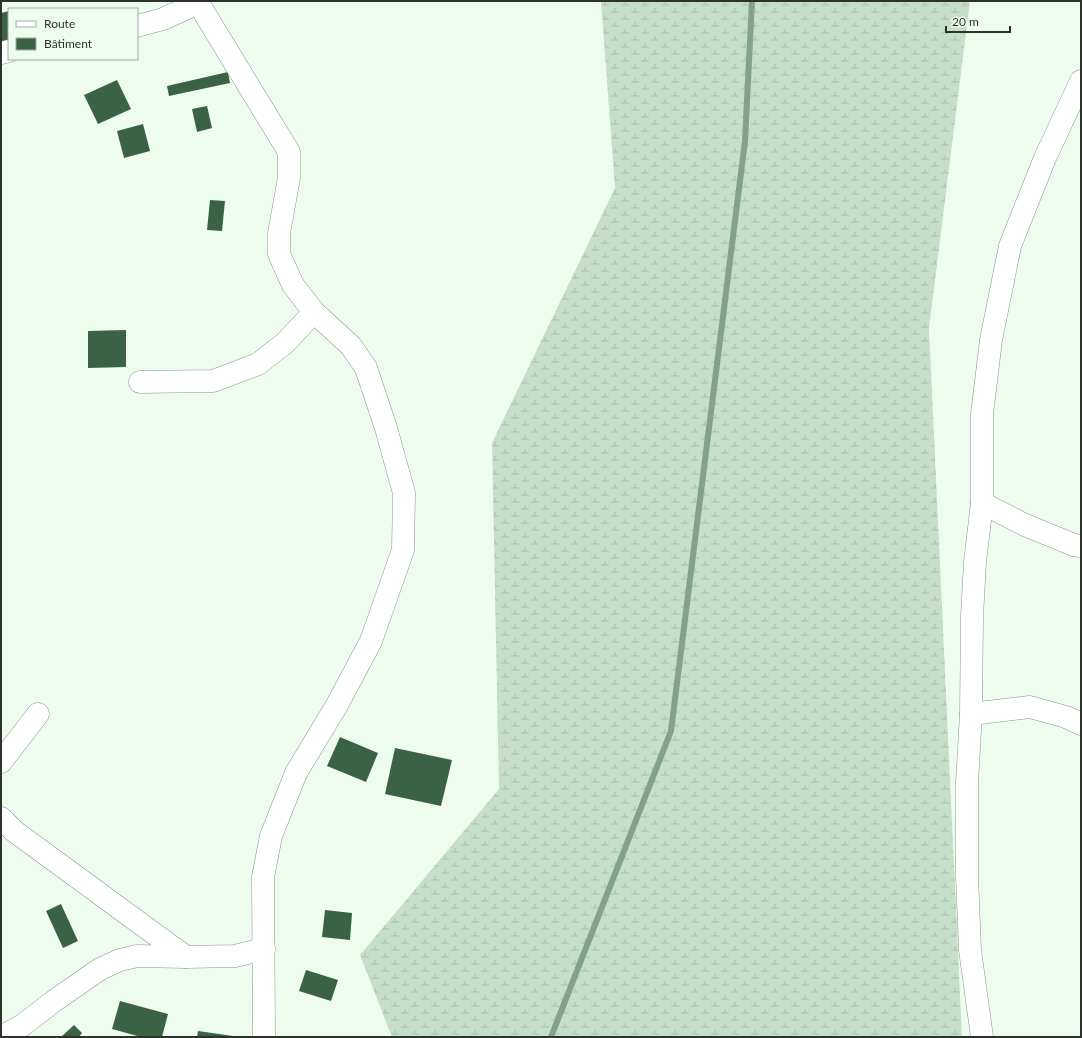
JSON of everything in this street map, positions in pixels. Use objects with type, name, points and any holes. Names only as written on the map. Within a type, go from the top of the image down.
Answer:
[{"type":"street","points":[[138,26],[163,19],[198,2],[289,152],[289,178],[279,233],[279,254],[293,285],[314,312],[351,346],[366,368],[386,428],[404,493],[403,550],[371,641],[337,705],[296,773],[271,836],[263,877],[264,1037]]},
{"type":"street","points":[[982,1037],[970,950],[967,876],[967,782],[971,714],[972,616],[975,562],[982,503],[982,414],[991,340],[1010,246],[1045,158],[1081,81]]},
{"type":"street","points":[[140,382],[213,381],[258,364],[285,343],[314,312]]},
{"type":"street","points":[[982,503],[1024,525],[1081,546]]},
{"type":"street","points":[[971,714],[1030,708],[1066,717],[1081,724]]},
{"type":"street","points":[[1,762],[38,714]]},
{"type":"street","points":[[1,818],[14,831],[186,957]]},
{"type":"street","points":[[1,1037],[23,1025],[100,969],[120,960],[137,956],[235,956],[264,949]]},
{"type":"green space","points":[[601,1],[970,1],[929,328],[962,1037],[392,1037],[360,955],[499,789],[492,443],[615,188]]},
{"type":"building","points":[[8,11],[8,40],[1,43],[1,13]]},
{"type":"building","points":[[228,72],[230,83],[169,96],[167,86]]},
{"type":"building","points":[[117,80],[131,109],[98,124],[84,95]]},
{"type":"building","points":[[207,106],[212,128],[197,132],[192,109]]},
{"type":"building","points":[[143,124],[150,151],[124,158],[117,131]]},
{"type":"building","points":[[210,200],[225,201],[222,231],[207,230]]},
{"type":"building","points":[[126,330],[126,367],[88,368],[88,331]]},
{"type":"building","points":[[340,737],[378,753],[366,782],[327,766]]},
{"type":"building","points":[[395,748],[452,760],[441,806],[385,794]]},
{"type":"building","points":[[61,904],[78,941],[63,948],[46,911]]},
{"type":"building","points":[[325,910],[352,913],[350,940],[322,937]]},
{"type":"building","points":[[306,970],[338,980],[331,1001],[299,991]]},
{"type":"building","points":[[120,1001],[168,1014],[162,1037],[141,1037],[112,1029]]},
{"type":"building","points":[[74,1025],[82,1033],[79,1037],[61,1037]]},
{"type":"building","points":[[198,1031],[233,1036],[233,1037],[197,1037]]},
{"type":"waterway","points":[[551,1037],[671,731],[745,141],[752,1]]}]
